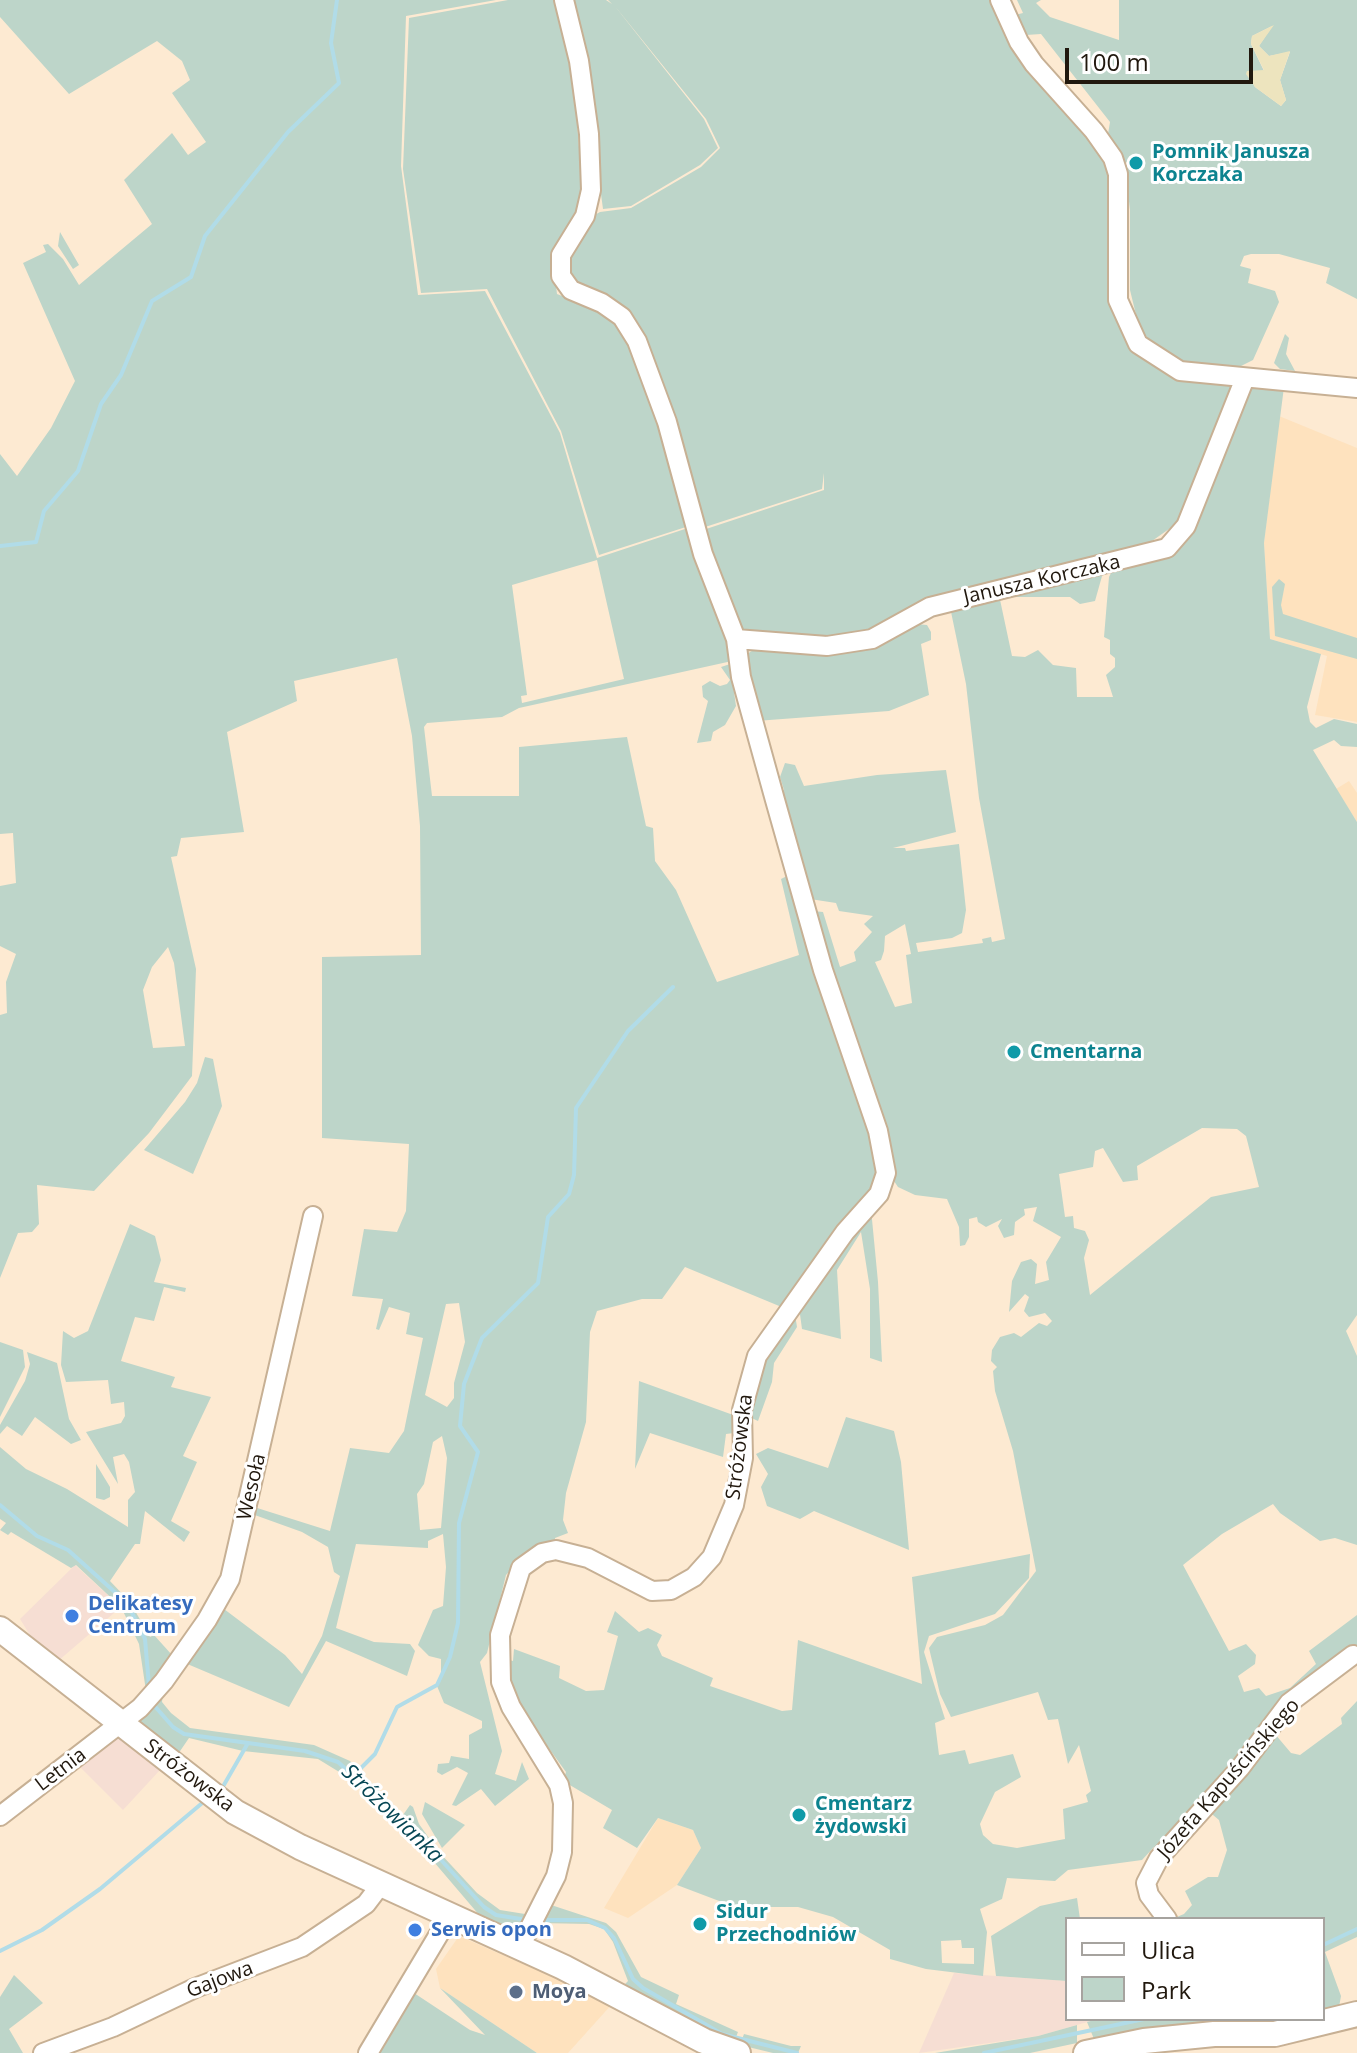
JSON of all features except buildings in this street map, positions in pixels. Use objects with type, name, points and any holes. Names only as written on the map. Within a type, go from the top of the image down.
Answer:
[{"type":"main road","name":"Stróżowska","points":[[0,1629],[235,1812],[451,1914],[529,1928],[700,2047],[738,2053]]},
{"type":"main road","points":[[1318,2026],[1357,2007]]},
{"type":"main road","points":[[1086,2053],[1235,2026],[1275,2034],[1318,2026],[1357,2014]]},
{"type":"street","points":[[564,0],[579,61],[589,134],[591,190],[585,216],[561,255],[561,276],[571,290],[602,303],[622,317],[637,341],[667,422],[703,554],[736,639]]},
{"type":"street","points":[[1000,0],[1019,42],[1034,64],[1094,131],[1113,158],[1118,174],[1118,300],[1138,344],[1180,371],[1292,379],[1357,388]]},
{"type":"street","name":"Janusza Korczaka","points":[[736,639],[827,646],[872,639],[930,607],[1167,548],[1186,526],[1245,378]]},
{"type":"street","name":"Stróżowska","points":[[529,1928],[559,1864],[563,1803],[559,1785],[511,1707],[501,1682],[500,1635],[521,1568],[542,1553],[556,1550],[588,1558],[652,1591],[671,1590],[694,1577],[712,1557],[734,1505],[743,1458],[742,1410],[757,1356],[845,1232],[886,1183],[878,1131],[823,970],[741,677],[736,639]]},
{"type":"street","name":"Wesoła","points":[[121,1724],[164,1681],[207,1620],[230,1579],[313,1216]]},
{"type":"street","name":"Józefa Kapuścińskiego","points":[[1166,1917],[1149,1895],[1146,1883],[1159,1858],[1240,1768],[1289,1703],[1353,1655]]},
{"type":"street","name":"Letnia","points":[[0,1816],[121,1724]]},
{"type":"street","name":"Gajowa","points":[[43,2053],[113,2027],[195,1988],[312,1941],[366,1904],[382,1883]]},
{"type":"street","points":[[368,2053],[451,1914]]},
{"type":"shaded area","points":[[1279,416],[1357,448],[1357,722],[1315,715],[1327,656],[1270,639],[1264,543]]},
{"type":"shaded area","points":[[1349,781],[1357,793],[1357,822],[1336,789]]},
{"type":"shaded area","points":[[75,1565],[121,1607],[58,1661],[33,1640],[20,1619]]},
{"type":"shaded area","points":[[116,1736],[160,1770],[123,1810],[78,1765]]},
{"type":"shaded area","points":[[658,1818],[693,1830],[701,1848],[677,1885],[628,1918],[604,1908]]},
{"type":"shaded area","name":"Moya","points":[[459,1936],[613,2003],[568,2053],[537,2053],[440,1988],[436,1969]]},
{"type":"shaded area","points":[[954,1973],[1065,1981],[1065,2021],[1091,2021],[1038,2036],[919,2053]]},
{"type":"green space","points":[[0,0],[496,0],[406,16],[401,166],[418,295],[485,291],[560,433],[597,558],[691,527],[732,661],[519,708],[502,717],[427,723],[424,727],[432,796],[519,796],[519,747],[627,737],[646,826],[653,828],[655,861],[676,890],[717,982],[799,955],[781,879],[788,876],[813,911],[823,912],[840,967],[856,961],[854,952],[872,932],[864,924],[873,916],[839,911],[836,903],[810,899],[777,791],[784,790],[780,777],[785,763],[795,765],[804,786],[877,775],[946,770],[956,832],[893,848],[905,848],[906,851],[959,844],[966,910],[962,933],[952,938],[916,943],[918,952],[983,943],[982,939],[991,937],[992,942],[1005,939],[979,798],[966,684],[950,607],[999,595],[1012,656],[1025,657],[1038,650],[1053,665],[1076,668],[1077,697],[1113,697],[1106,675],[1115,667],[1115,658],[1110,654],[1110,640],[1104,637],[1109,577],[1113,569],[1168,555],[1247,389],[1255,384],[1284,387],[1264,543],[1270,639],[1321,654],[1307,707],[1310,722],[1316,728],[1334,719],[1357,724],[1357,747],[1341,746],[1334,740],[1313,750],[1357,822],[1357,1315],[1346,1331],[1357,1356],[1357,1545],[1335,1538],[1320,1541],[1280,1513],[1273,1504],[1222,1534],[1183,1565],[1229,1651],[1246,1644],[1256,1655],[1255,1664],[1238,1676],[1244,1692],[1259,1688],[1266,1696],[1290,1688],[1316,1664],[1309,1651],[1357,1615],[1357,1648],[1340,1656],[1275,1734],[1291,1753],[1300,1755],[1342,1724],[1341,1718],[1357,1701],[1357,1937],[1325,1952],[1325,1917],[1177,1917],[1192,1905],[1185,1891],[1208,1877],[1218,1877],[1227,1850],[1219,1820],[1201,1805],[1159,1851],[1154,1847],[1142,1860],[1068,1870],[1055,1881],[1007,1878],[1002,1899],[980,1909],[987,1932],[983,1976],[926,1969],[890,1959],[890,1950],[833,1917],[798,1907],[735,1907],[677,1885],[701,1848],[693,1830],[658,1818],[637,1848],[603,1828],[612,1810],[563,1781],[566,1772],[519,1707],[509,1684],[506,1659],[513,1661],[514,1649],[560,1666],[559,1678],[586,1691],[604,1690],[618,1636],[607,1632],[615,1611],[639,1632],[648,1628],[662,1635],[657,1645],[662,1656],[713,1678],[710,1686],[782,1711],[792,1710],[798,1640],[922,1684],[912,1577],[1030,1554],[1029,1578],[995,1614],[929,1636],[924,1652],[945,1719],[935,1723],[939,1755],[965,1750],[969,1764],[1013,1754],[1021,1777],[995,1792],[980,1824],[983,1835],[993,1844],[1017,1848],[1065,1839],[1063,1809],[1088,1802],[1086,1795],[1091,1791],[1079,1745],[1068,1764],[1058,1719],[1048,1720],[1038,1692],[951,1717],[940,1694],[929,1648],[937,1637],[985,1625],[1003,1615],[1036,1571],[1013,1451],[995,1391],[993,1371],[997,1367],[991,1361],[992,1350],[1000,1337],[1014,1333],[1021,1337],[1039,1323],[1047,1326],[1052,1321],[1045,1313],[1029,1317],[1024,1311],[1029,1297],[1025,1294],[1009,1312],[1012,1281],[1021,1262],[1031,1259],[1037,1264],[1035,1284],[1049,1280],[1046,1262],[1061,1237],[1033,1221],[1037,1207],[1024,1209],[1025,1215],[1015,1222],[1014,1235],[1004,1238],[998,1226],[1002,1219],[986,1227],[978,1222],[977,1217],[969,1219],[969,1237],[965,1245],[960,1246],[959,1227],[947,1199],[915,1195],[898,1187],[892,1178],[784,1308],[685,1267],[662,1299],[642,1299],[597,1311],[590,1332],[586,1422],[566,1493],[563,1520],[568,1533],[555,1538],[555,1543],[525,1554],[506,1575],[487,1653],[480,1662],[502,1751],[495,1774],[516,1781],[522,1762],[529,1779],[495,1806],[481,1789],[456,1806],[452,1805],[468,1773],[457,1767],[442,1775],[437,1772],[438,1764],[449,1763],[451,1756],[469,1759],[469,1735],[482,1728],[482,1721],[444,1703],[437,1686],[441,1679],[441,1659],[429,1656],[418,1645],[433,1610],[443,1606],[446,1567],[443,1534],[428,1541],[428,1548],[356,1544],[336,1628],[374,1642],[410,1644],[415,1651],[407,1676],[326,1641],[289,1707],[185,1663],[224,1609],[285,1655],[302,1674],[322,1636],[340,1576],[334,1572],[328,1547],[302,1532],[252,1514],[254,1507],[330,1531],[350,1448],[389,1453],[404,1431],[423,1338],[406,1334],[410,1313],[389,1307],[379,1330],[376,1329],[383,1299],[352,1296],[364,1229],[397,1232],[406,1211],[409,1144],[322,1138],[322,957],[421,955],[420,826],[412,736],[397,658],[294,681],[297,701],[227,732],[244,832],[181,838],[177,856],[171,857],[196,969],[192,1076],[149,1133],[94,1191],[37,1185],[39,1224],[32,1232],[18,1233],[0,1278],[0,1015],[7,1013],[6,982],[16,954],[0,946],[0,886],[16,883],[13,833],[0,834],[0,454],[17,476],[51,428],[75,381],[23,263],[46,252],[43,245],[48,244],[63,259],[79,285],[152,224],[124,180],[172,133],[188,155],[206,142],[172,93],[190,80],[182,61],[157,41],[69,94],[0,17]],"holes":[[[597,560],[624,679],[522,703],[521,696],[527,695],[512,585]],[[905,924],[911,954],[906,955],[912,1003],[895,1007],[875,962],[881,960],[885,936]],[[168,947],[174,963],[185,1046],[153,1048],[143,990],[152,967]],[[1202,1128],[1237,1129],[1246,1136],[1259,1187],[1211,1197],[1090,1295],[1084,1258],[1089,1240],[1085,1231],[1074,1228],[1073,1216],[1065,1217],[1059,1174],[1093,1167],[1095,1151],[1103,1148],[1123,1182],[1138,1180],[1137,1166]],[[459,1303],[465,1342],[454,1383],[454,1398],[447,1407],[425,1395],[446,1304]],[[442,1436],[447,1458],[441,1528],[420,1530],[417,1494],[424,1484],[433,1442]],[[961,1940],[962,1948],[974,1948],[974,1964],[942,1963],[941,1941]]]},
{"type":"green space","points":[[508,0],[558,0],[571,48],[583,197],[578,215],[553,259],[557,294],[615,317],[621,324],[661,420],[689,526],[599,555],[561,431],[487,289],[421,293],[403,169],[409,18]]},
{"type":"green space","points":[[569,0],[606,0],[612,4],[608,0],[991,0],[1017,56],[1105,159],[1112,182],[1111,246],[1141,356],[1173,375],[1228,383],[1233,390],[1186,517],[1135,553],[946,594],[857,637],[807,639],[743,632],[732,620],[700,531],[824,490],[824,473],[822,489],[699,529],[637,340],[565,275],[566,254],[591,217],[600,212],[631,208],[701,167],[720,148],[706,119],[614,5],[704,119],[718,148],[700,165],[631,206],[603,209],[579,31]]},
{"type":"green space","points":[[1017,0],[1041,0],[1036,3],[1050,17],[1119,40],[1119,0],[1357,0],[1357,299],[1326,283],[1330,268],[1279,254],[1251,254],[1244,256],[1240,266],[1251,269],[1248,283],[1275,291],[1279,302],[1253,360],[1239,367],[1199,365],[1176,359],[1150,341],[1139,327],[1130,290],[1130,210],[1125,166],[1138,165],[1137,160],[1124,163],[1108,134],[1110,122],[1041,34],[1026,35],[1015,15],[1023,13]],"holes":[[[1272,26],[1259,46],[1269,56],[1290,52],[1280,80],[1286,100],[1281,106],[1255,87],[1247,71],[1264,71],[1251,44],[1252,36]]]},
{"type":"green space","points":[[60,232],[79,265],[73,269],[58,246]]},
{"type":"green space","points":[[1285,334],[1289,338],[1286,354],[1295,371],[1280,369],[1274,363]]},
{"type":"green space","points":[[1104,569],[1095,601],[1080,604],[1070,597],[1013,597],[1013,590]]},
{"type":"green space","points":[[1279,579],[1285,584],[1281,605],[1283,614],[1357,638],[1357,659],[1275,636],[1272,587]]},
{"type":"green space","points":[[916,624],[927,625],[931,632],[931,640],[921,644],[929,695],[889,711],[756,721],[742,657],[755,649],[879,646]]},
{"type":"green space","points":[[730,664],[736,706],[725,725],[713,732],[711,741],[697,743],[708,701],[703,697],[702,686],[710,681],[720,686],[727,684],[730,680],[721,667]]},
{"type":"green space","points":[[205,1057],[213,1059],[222,1106],[193,1174],[144,1150],[185,1102],[197,1083]]},
{"type":"green space","points":[[871,1209],[882,1362],[870,1358],[870,1289],[861,1232],[837,1270],[841,1339],[802,1329],[799,1307]]},
{"type":"green space","points":[[130,1224],[155,1236],[161,1260],[154,1282],[186,1288],[185,1292],[164,1287],[154,1321],[135,1317],[121,1361],[175,1377],[171,1387],[211,1397],[183,1456],[197,1462],[171,1521],[190,1532],[184,1542],[145,1511],[140,1544],[135,1544],[110,1581],[130,1602],[150,1637],[154,1635],[172,1655],[146,1691],[139,1644],[121,1607],[76,1565],[71,1568],[11,1532],[8,1535],[0,1530],[6,1523],[0,1519],[0,1447],[26,1469],[67,1489],[128,1527],[128,1500],[135,1492],[129,1462],[124,1454],[113,1457],[118,1484],[86,1432],[121,1423],[125,1416],[124,1402],[111,1404],[108,1380],[66,1382],[61,1365],[63,1331],[74,1338],[88,1331]]},
{"type":"green space","points":[[794,1308],[797,1327],[774,1363],[772,1382],[758,1421],[745,1415],[752,1382]]},
{"type":"green space","points":[[0,1342],[23,1350],[25,1367],[0,1417]]},
{"type":"green space","points":[[27,1352],[57,1363],[69,1419],[81,1440],[71,1444],[35,1417],[22,1436],[7,1426],[0,1434],[0,1425],[25,1381],[30,1364]]},
{"type":"green space","points":[[639,1381],[736,1416],[734,1433],[726,1434],[723,1457],[650,1433],[635,1469]]},
{"type":"green space","points":[[846,1417],[894,1431],[901,1462],[909,1550],[814,1511],[800,1519],[767,1506],[761,1487],[768,1474],[756,1454],[768,1448],[828,1468]]},
{"type":"green space","points":[[96,1464],[110,1487],[110,1497],[104,1500],[96,1498]]},
{"type":"green space","points":[[163,1692],[162,1702],[190,1728],[314,1745],[350,1761],[403,1815],[410,1805],[413,1807],[419,1824],[439,1852],[477,1893],[500,1910],[525,1914],[518,1928],[513,1930],[480,1916],[405,1828],[349,1778],[318,1759],[243,1751],[189,1738],[176,1757],[137,1723]]},
{"type":"green space","points":[[425,1802],[465,1825],[442,1848],[422,1814]]},
{"type":"green space","points":[[1077,1898],[1080,1917],[1065,1917],[1065,1981],[996,1976],[991,1936],[1040,1906]]},
{"type":"green space","points":[[548,1904],[606,1923],[616,1932],[641,1977],[679,1995],[676,2004],[738,2032],[734,2042],[672,2013],[625,1984],[628,1981],[613,1942],[604,1929],[589,1924],[539,1923]]},
{"type":"green space","points":[[1325,1952],[1341,1996],[1339,2007],[1325,2012]]},
{"type":"green space","points":[[14,1975],[43,2003],[9,2029],[23,2053],[0,2053],[0,1997]]},
{"type":"green space","points":[[440,1988],[537,2053],[372,2053],[411,1991],[470,2030],[485,2035]]},
{"type":"green space","points":[[1229,2021],[1230,2026],[1143,2029],[1094,2039],[1087,2022]]},
{"type":"green space","points":[[1077,2025],[1077,2043],[1030,2053],[935,2053],[1038,2036]]},
{"type":"green space","points":[[744,2034],[801,2046],[798,2053],[773,2053],[740,2045]]},
{"type":"sand","points":[[1274,25],[1259,46],[1269,56],[1290,51],[1280,80],[1286,100],[1281,106],[1255,87],[1246,74],[1247,71],[1264,70],[1251,44],[1252,36]]},
{"type":"waterway","points":[[0,546],[36,542],[44,511],[78,471],[101,404],[121,375],[152,301],[191,277],[205,236],[288,132],[339,83],[331,43],[337,0]]},
{"type":"waterway","points":[[354,1775],[375,1754],[397,1707],[437,1685],[450,1657],[458,1623],[459,1523],[478,1452],[460,1426],[464,1384],[482,1338],[538,1283],[548,1217],[569,1194],[574,1175],[576,1108],[628,1031],[673,987]]},
{"type":"waterway","name":"Stróżowianka","points":[[0,1505],[37,1536],[68,1550],[127,1603],[145,1639],[149,1686]]},
{"type":"waterway","name":"Stróżowianka","points":[[152,1703],[173,1727],[184,1734],[305,1751],[338,1762],[421,1838],[484,1907],[496,1915],[527,1920]]},
{"type":"waterway","points":[[221,1790],[248,1743]]},
{"type":"waterway","points":[[0,1951],[42,1930],[100,1889],[207,1799]]},
{"type":"waterway","name":"Stróżowianka","points":[[540,1920],[587,1920],[605,1928],[614,1938],[633,1979],[643,1988],[722,2034],[797,2053]]},
{"type":"waterway","name":"Stróżowianka","points":[[1325,1944],[1357,1929]]},
{"type":"waterway","name":"Stróżowianka","points":[[984,2053],[1135,2021]]},
{"type":"place","name":"Pomnik Janusza Korczaka","points":[[1136,163]]},
{"type":"place","name":"Cmentarna","points":[[1014,1052]]},
{"type":"place","name":"Delikatesy Centrum","points":[[72,1616]]},
{"type":"place","name":"Cmentarz żydowski","points":[[799,1815]]},
{"type":"place","name":"Sidur Przechodniów","points":[[700,1924]]},
{"type":"place","name":"Serwis opon","points":[[415,1930]]},
{"type":"place","name":"Moya","points":[[516,1992]]}]
